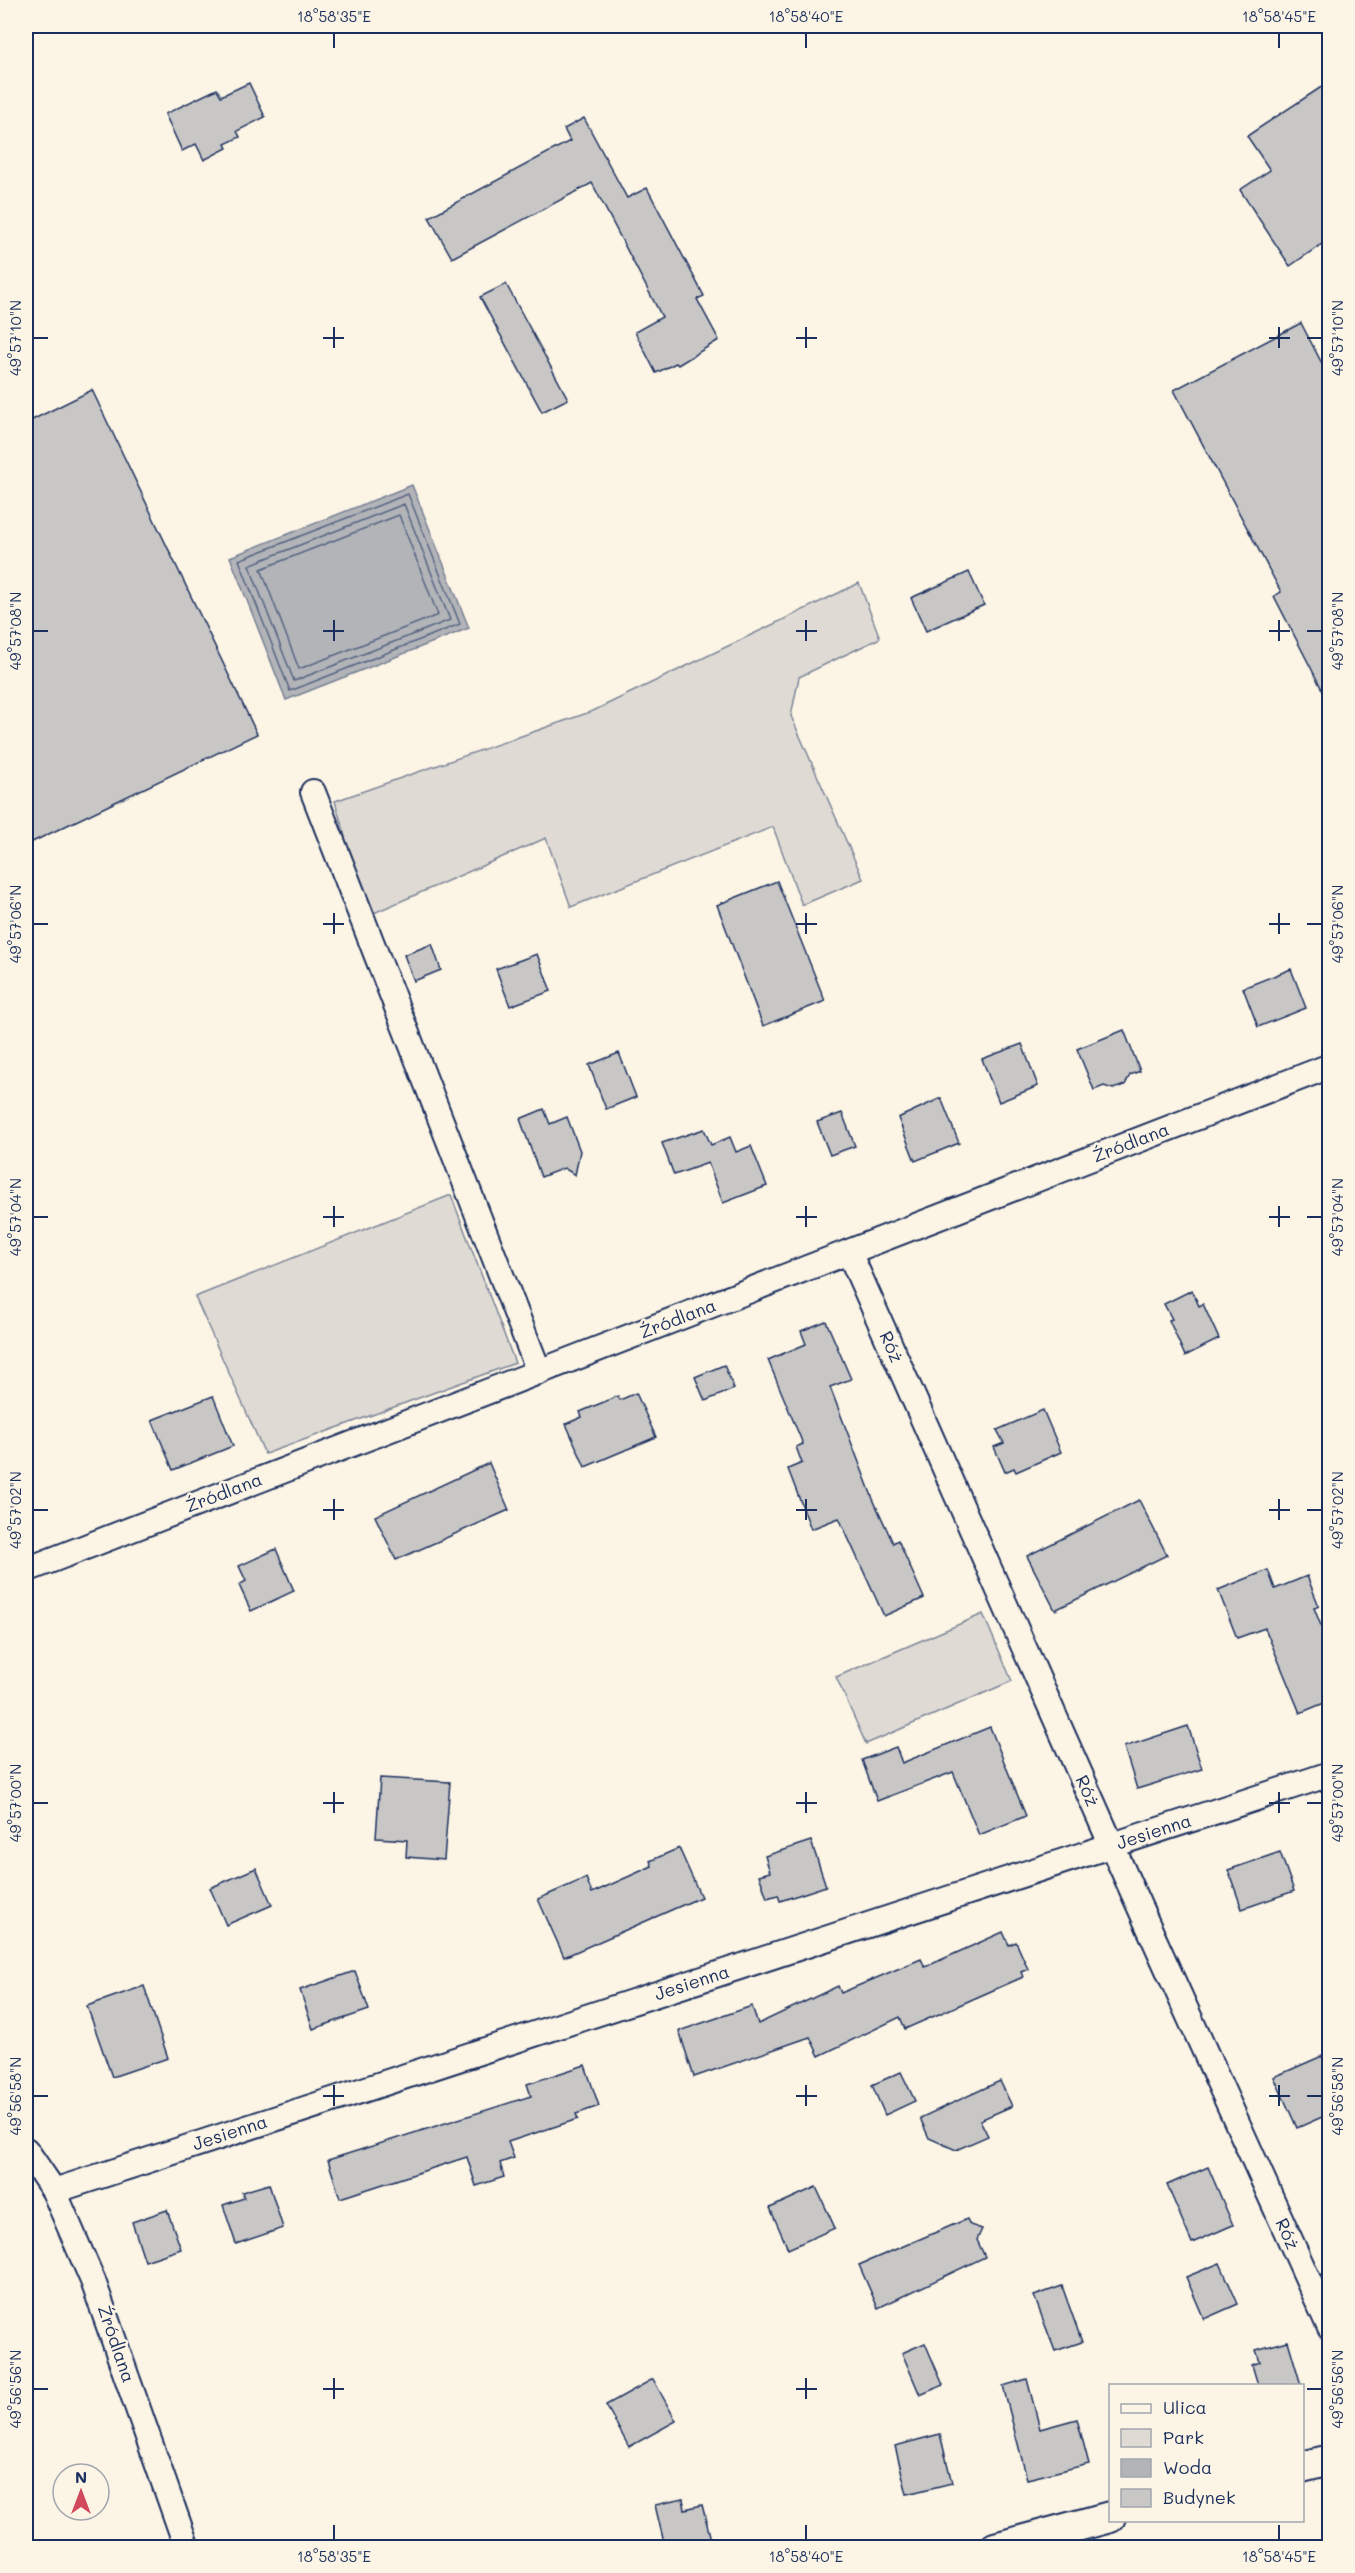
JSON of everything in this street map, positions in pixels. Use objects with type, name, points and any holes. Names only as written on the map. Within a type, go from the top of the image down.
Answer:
[{"type":"street","points":[[313,792],[539,1372]]},
{"type":"street","name":"Źródlana","points":[[26,1570],[1329,1066]]},
{"type":"street","name":"Róż","points":[[849,1252],[1112,1846],[1329,2328]]},
{"type":"street","name":"Jesienna","points":[[54,2191],[1329,1774]]},
{"type":"street","name":"Źródlana","points":[[26,2150],[54,2191],[93,2281],[187,2547]]},
{"type":"street","points":[[1304,2466],[1329,2460]]},
{"type":"street","points":[[995,2547],[1109,2517]]},
{"type":"green space","points":[[859,583],[880,638],[799,677],[791,716],[863,879],[802,905],[773,827],[571,907],[546,838],[367,916],[335,801],[593,711]]},
{"type":"green space","points":[[451,1195],[515,1363],[265,1454],[195,1297]]},
{"type":"green space","points":[[983,1614],[1012,1681],[866,1744],[836,1677]]},
{"type":"water","points":[[412,485],[469,628],[286,700],[230,557]]},
{"type":"building","points":[[1329,82],[1329,239],[1290,266],[1240,190],[1270,170],[1247,136]]},
{"type":"building","points":[[249,83],[265,117],[237,131],[240,137],[225,144],[227,148],[204,160],[196,144],[182,151],[165,114],[217,89],[221,96]]},
{"type":"building","points":[[584,118],[627,198],[647,188],[704,296],[697,299],[719,340],[678,365],[676,363],[656,373],[635,332],[662,317],[592,183],[452,258],[429,217],[570,141],[564,129]]},
{"type":"building","points":[[506,284],[568,399],[542,412],[480,297]]},
{"type":"building","points":[[1301,323],[1329,377],[1329,703],[1274,596],[1281,592],[1174,390]]},
{"type":"building","points":[[92,390],[257,734],[26,845],[26,423]]},
{"type":"building","points":[[969,572],[984,605],[926,631],[911,598]]},
{"type":"building","points":[[777,881],[825,1001],[763,1026],[717,905]]},
{"type":"building","points":[[432,944],[441,970],[414,981],[404,955]]},
{"type":"building","points":[[537,954],[551,991],[510,1006],[496,969]]},
{"type":"building","points":[[1291,969],[1306,1008],[1258,1027],[1243,988]]},
{"type":"building","points":[[1124,1030],[1140,1071],[1130,1075],[1125,1085],[1113,1089],[1104,1086],[1094,1090],[1077,1049]]},
{"type":"building","points":[[1022,1044],[1038,1086],[999,1102],[982,1059]]},
{"type":"building","points":[[619,1053],[636,1097],[606,1109],[589,1065]]},
{"type":"building","points":[[941,1098],[959,1143],[915,1161],[898,1118]]},
{"type":"building","points":[[544,1109],[550,1124],[567,1117],[580,1151],[575,1175],[564,1168],[541,1177],[520,1119]]},
{"type":"building","points":[[842,1113],[855,1146],[830,1155],[817,1122]]},
{"type":"building","points":[[704,1129],[711,1145],[730,1137],[736,1152],[751,1146],[767,1186],[723,1203],[708,1163],[674,1175],[662,1143]]},
{"type":"building","points":[[1192,1290],[1199,1306],[1203,1304],[1219,1339],[1185,1356],[1169,1320],[1172,1319],[1164,1304]]},
{"type":"building","points":[[826,1321],[851,1379],[830,1387],[873,1499],[893,1543],[898,1540],[924,1598],[884,1616],[839,1518],[811,1529],[788,1469],[802,1463],[796,1447],[803,1444],[768,1360],[806,1344],[801,1331]]},
{"type":"building","points":[[724,1365],[734,1389],[705,1401],[695,1377]]},
{"type":"building","points":[[636,1393],[656,1437],[585,1467],[566,1424],[582,1417],[580,1412],[618,1396],[620,1400]]},
{"type":"building","points":[[213,1396],[233,1446],[173,1470],[152,1420]]},
{"type":"building","points":[[1043,1410],[1061,1452],[1016,1472],[1014,1468],[1005,1472],[994,1447],[1004,1443],[997,1430]]},
{"type":"building","points":[[489,1463],[509,1510],[396,1560],[375,1516]]},
{"type":"building","points":[[1139,1500],[1167,1555],[1055,1610],[1027,1556]]},
{"type":"building","points":[[276,1549],[294,1591],[251,1611],[239,1585],[246,1581],[239,1566]]},
{"type":"building","points":[[1268,1570],[1275,1589],[1307,1576],[1319,1606],[1314,1608],[1329,1646],[1329,1701],[1300,1713],[1265,1628],[1237,1638],[1218,1590]]},
{"type":"building","points":[[1188,1726],[1202,1769],[1137,1789],[1124,1747]]},
{"type":"building","points":[[990,1727],[1026,1816],[979,1835],[953,1772],[877,1801],[862,1760],[896,1747],[902,1763]]},
{"type":"building","points":[[380,1778],[450,1782],[444,1860],[406,1857],[407,1840],[376,1838]]},
{"type":"building","points":[[811,1841],[826,1886],[780,1901],[778,1895],[767,1898],[759,1875],[770,1872],[765,1856]]},
{"type":"building","points":[[679,1848],[701,1897],[564,1957],[538,1899],[586,1878],[592,1893],[652,1866],[650,1861]]},
{"type":"building","points":[[1280,1852],[1294,1891],[1242,1909],[1228,1870]]},
{"type":"building","points":[[256,1868],[272,1905],[226,1925],[210,1888]]},
{"type":"building","points":[[1003,1932],[1009,1945],[1016,1942],[1028,1969],[1021,1972],[1023,1977],[905,2029],[900,2017],[819,2056],[810,2037],[694,2077],[679,2031],[752,2006],[758,2024],[838,1986],[841,1993],[921,1959],[925,1967]]},
{"type":"building","points":[[355,1971],[369,2010],[313,2029],[300,1990]]},
{"type":"building","points":[[144,1986],[168,2058],[112,2077],[87,2006]]},
{"type":"building","points":[[1322,2056],[1329,2073],[1329,2114],[1297,2128],[1274,2077]]},
{"type":"building","points":[[585,2065],[599,2106],[576,2114],[578,2119],[508,2142],[514,2158],[500,2163],[504,2177],[476,2186],[467,2157],[340,2198],[328,2160],[531,2096],[527,2084]]},
{"type":"building","points":[[901,2072],[915,2101],[885,2115],[872,2085]]},
{"type":"building","points":[[1000,2081],[1012,2106],[980,2120],[988,2136],[956,2150],[929,2138],[920,2118]]},
{"type":"building","points":[[1208,2167],[1233,2225],[1192,2243],[1167,2185]]},
{"type":"building","points":[[269,2184],[283,2228],[236,2244],[223,2205],[244,2198],[242,2192]]},
{"type":"building","points":[[816,2187],[835,2228],[788,2249],[770,2208]]},
{"type":"building","points":[[167,2210],[181,2249],[145,2261],[132,2222]]},
{"type":"building","points":[[967,2219],[970,2225],[982,2229],[977,2240],[985,2257],[878,2308],[859,2265]]},
{"type":"building","points":[[1220,2263],[1238,2304],[1204,2319],[1186,2277]]},
{"type":"building","points":[[1062,2286],[1082,2342],[1055,2351],[1034,2296]]},
{"type":"building","points":[[1288,2341],[1301,2384],[1258,2384],[1252,2365],[1260,2362],[1256,2350]]},
{"type":"building","points":[[925,2343],[943,2385],[920,2395],[902,2353]]},
{"type":"building","points":[[653,2379],[676,2421],[629,2447],[606,2405]]},
{"type":"building","points":[[1027,2379],[1040,2429],[1077,2419],[1089,2464],[1027,2479],[1003,2386]]},
{"type":"building","points":[[940,2434],[952,2483],[907,2494],[895,2446]]},
{"type":"building","points":[[683,2499],[685,2509],[702,2505],[713,2547],[665,2547],[655,2505]]}]
